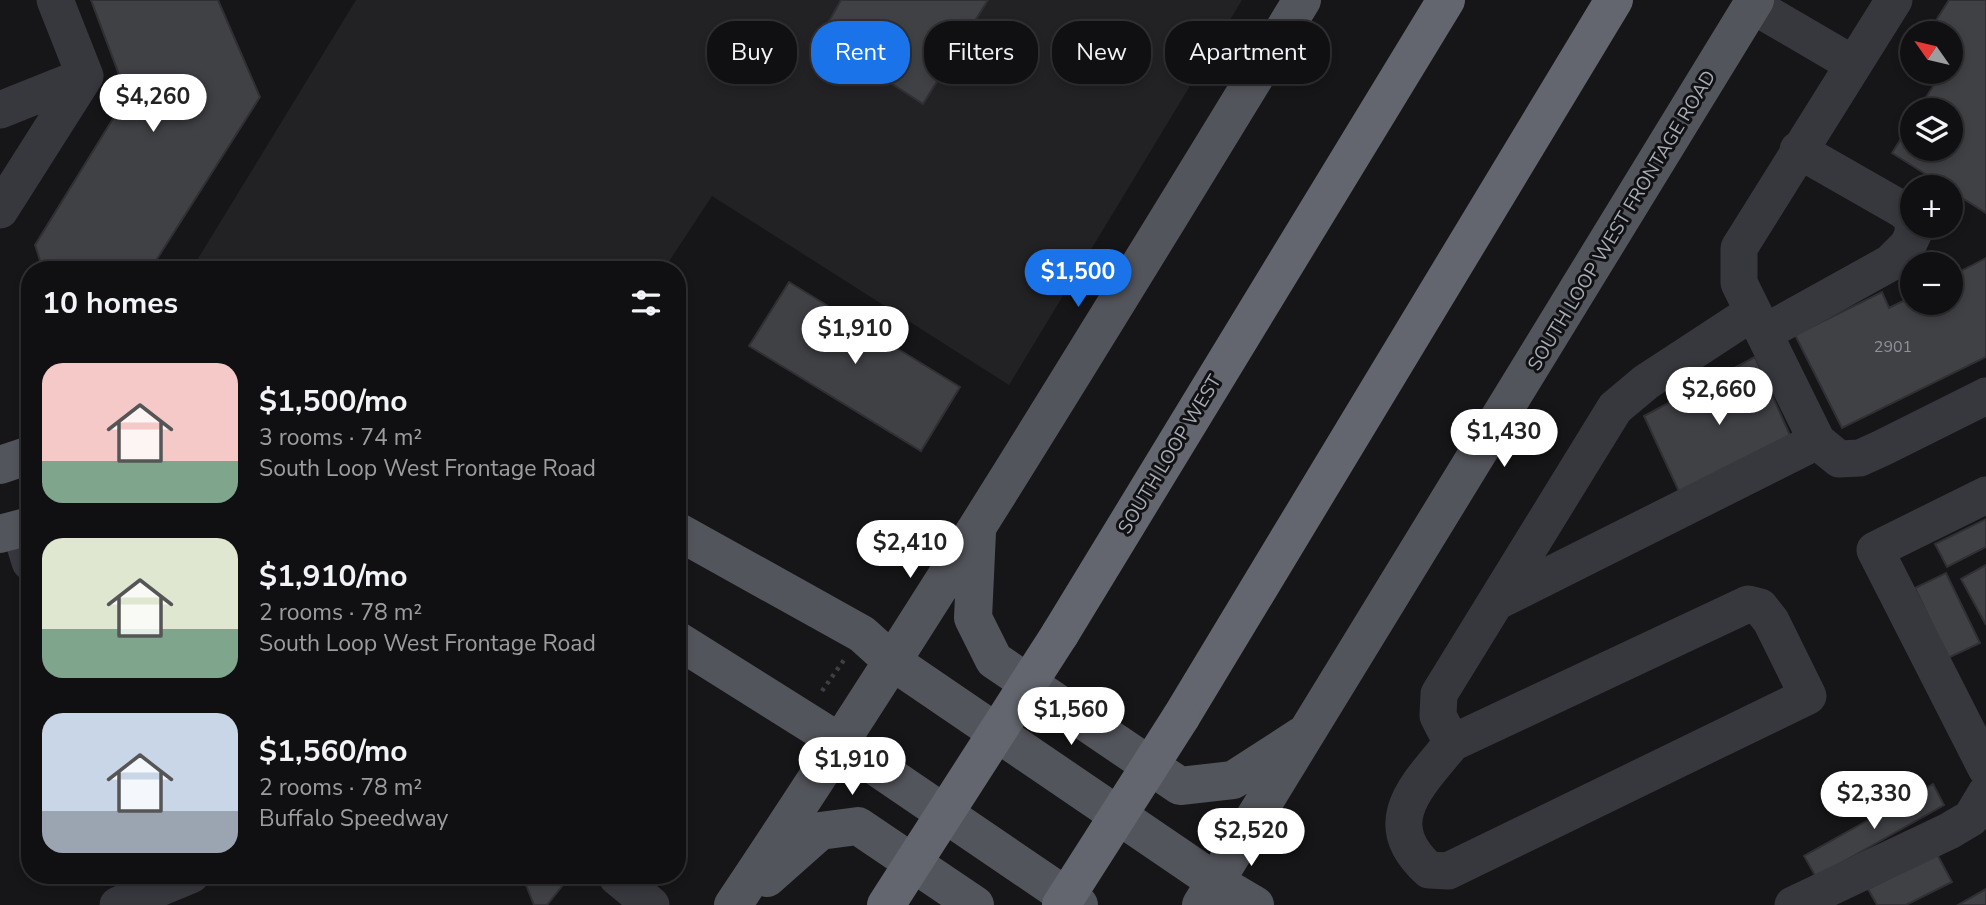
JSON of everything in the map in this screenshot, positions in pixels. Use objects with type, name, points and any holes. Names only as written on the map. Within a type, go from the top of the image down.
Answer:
[{"type":"highway","points":[[1381,105],[1427,0]]},
{"type":"highway","name":"SOUTH LOOP WEST","points":[[886,905],[1060,634],[1446,0]]},
{"type":"highway","points":[[1061,905],[1181,718],[1614,0]]},
{"type":"highway","points":[[1460,254],[1641,0]]},
{"type":"main road","points":[[735,905],[977,530],[1302,0]]},
{"type":"main road","name":"SOUTH LOOP WEST FRONTAGE ROAD","points":[[1209,893],[1311,730],[1753,2]]},
{"type":"main road","points":[[0,465],[21,458]]},
{"type":"main road","points":[[977,530],[973,618],[994,660],[1180,786],[1233,780],[1311,730]]},
{"type":"main road","points":[[686,536],[862,634],[893,663],[1209,893],[1255,905]]},
{"type":"main road","points":[[686,646],[842,743],[1079,905]]},
{"type":"main road","points":[[735,905],[820,831],[858,827],[975,905]]},
{"type":"lane","points":[[55,0],[85,76]]},
{"type":"lane","points":[[1894,0],[1739,248],[1739,283],[1817,442],[1839,459],[1860,458],[1986,396]]},
{"type":"lane","points":[[1753,2],[1853,64]]},
{"type":"lane","points":[[0,110],[85,76]]},
{"type":"lane","points":[[0,211],[85,76]]},
{"type":"lane","points":[[1798,150],[1900,208]]},
{"type":"lane","points":[[1452,743],[1438,716],[1439,694],[1615,408],[1646,382],[1758,322],[1890,263],[1911,238]]},
{"type":"lane","points":[[1496,602],[1817,442]]},
{"type":"lane","points":[[1986,495],[1875,550],[1986,768]]},
{"type":"lane","points":[[1748,604],[1760,607],[1771,621],[1808,696],[1448,871],[1429,870],[1413,856],[1402,824],[1406,804],[1452,743],[1748,604]]},
{"type":"lane","points":[[1793,905],[1949,831],[1971,818],[1986,793]]},
{"type":"lane","points":[[118,905],[169,884]]},
{"type":"lane","points":[[626,884],[651,905]]},
{"type":"path","points":[[822,691],[845,659]]},
{"type":"shaded area","points":[[356,0],[1242,0],[1229,21],[1165,21],[1165,84],[1191,84],[1009,385],[712,196],[669,261],[196,261]]},
{"type":"building","points":[[91,0],[218,0],[260,97],[156,261],[40,261],[35,245],[127,96]]},
{"type":"building","points":[[841,0],[988,0],[975,21],[924,21],[924,84],[936,84],[923,104],[892,84],[910,84],[910,21],[829,21]]},
{"type":"building","points":[[1949,0],[1986,0],[1986,213],[1963,199],[1963,175],[1927,175],[1905,161],[1963,161],[1963,98],[1926,98],[1934,84],[1964,84],[1964,21],[1936,21]]},
{"type":"building","points":[[1900,140],[1900,158],[1892,153]]},
{"type":"building","points":[[1986,258],[1986,357],[1842,428],[1795,335],[1882,292],[1889,308],[1900,302],[1900,315],[1963,315],[1963,270]]},
{"type":"building","points":[[789,282],[960,387],[921,451],[749,346]]},
{"type":"building","points":[[1755,357],[1793,442],[1681,496],[1644,416]]},
{"type":"building","points":[[1986,519],[1986,547],[1947,567],[1935,544]]},
{"type":"building","points":[[1986,565],[1986,625],[1961,579]]},
{"type":"building","points":[[1946,573],[1980,643],[1948,658],[1915,588]]},
{"type":"building","points":[[1933,784],[1944,805],[1816,877],[1804,856]]},
{"type":"building","points":[[1937,854],[1952,882],[1906,905],[1877,905],[1868,889]]},
{"type":"building","points":[[526,884],[564,884],[547,905],[534,905]]},
{"type":"building","points":[[1986,889],[1986,905],[1958,905]]}]
